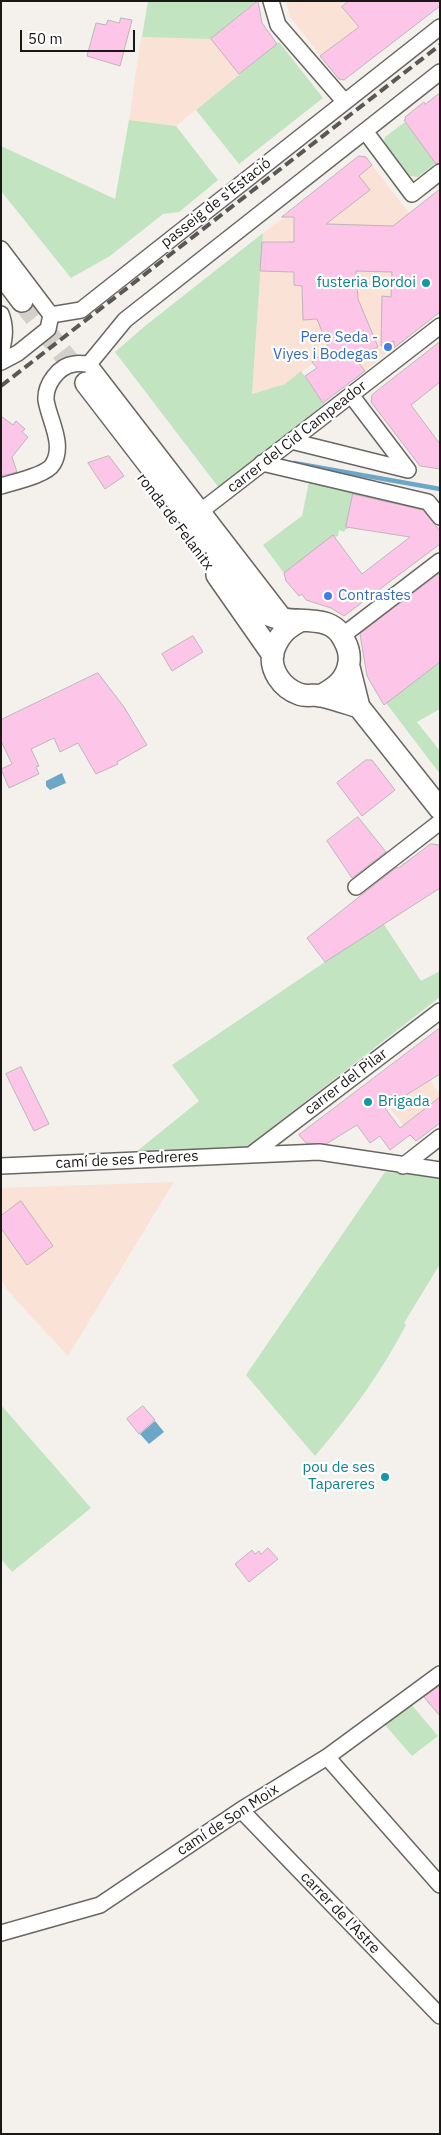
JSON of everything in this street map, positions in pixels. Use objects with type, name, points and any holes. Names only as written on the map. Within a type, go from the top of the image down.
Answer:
[{"type":"main road","points":[[1,273],[9,305]]},
{"type":"main road","name":"ronda de Felanitx","points":[[83,379],[253,600],[267,614],[293,620]]},
{"type":"main road","name":"ronda de Felanitx","points":[[83,379],[272,655]]},
{"type":"main road","points":[[359,707],[320,696],[300,695],[285,687],[277,676],[272,655],[277,641],[293,620],[313,620],[326,623],[342,636],[348,649],[348,667],[359,707],[440,809]]},
{"type":"main road","points":[[320,696],[332,690],[340,683],[348,667]]},
{"type":"street","points":[[271,1],[278,25],[344,101]]},
{"type":"street","name":"passeig de s'Estació","points":[[51,315],[81,310],[440,27]]},
{"type":"street","points":[[83,379],[125,320],[440,72]]},
{"type":"street","points":[[365,131],[412,194],[440,172]]},
{"type":"street","points":[[1,249],[51,315],[48,329],[18,353],[1,362]]},
{"type":"street","points":[[1,352],[5,337],[4,322],[9,305]]},
{"type":"street","name":"carrer del Cid Campeador","points":[[201,511],[440,326]]},
{"type":"street","points":[[1,486],[46,471],[53,464],[57,442],[46,400],[47,391],[52,378],[72,364],[83,379],[201,511],[293,620]]},
{"type":"street","points":[[292,441],[408,470],[351,395]]},
{"type":"street","points":[[262,464],[428,502],[440,517]]},
{"type":"street","points":[[342,636],[440,561]]},
{"type":"street","points":[[356,887],[440,822]]},
{"type":"street","name":"carrer del Pilar","points":[[252,1154],[440,1011]]},
{"type":"street","points":[[403,1166],[440,1137]]},
{"type":"street","name":"camí de ses Pedreres","points":[[1,1166],[319,1152],[440,1170]]},
{"type":"street","name":"camí de Son Moix","points":[[1,1933],[100,1905],[241,1810],[327,1757],[440,1674]]},
{"type":"street","points":[[327,1757],[440,1885]]},
{"type":"street","name":"carrer de l'Astre","points":[[241,1810],[440,2016]]},
{"type":"shaded area","points":[[258,1],[262,23],[277,44],[176,126],[129,120],[141,37],[211,39]]},
{"type":"shaded area","points":[[286,1],[349,1],[342,7],[359,27],[321,56],[290,17]]},
{"type":"shaded area","points":[[366,157],[409,213],[440,283],[440,313],[437,315],[419,292],[395,310],[394,348],[342,389],[313,363],[285,384],[252,394],[263,233]]},
{"type":"shaded area","points":[[430,1080],[440,1094],[440,1123],[416,1141],[388,1106]]},
{"type":"shaded area","points":[[174,1182],[68,1356],[7,1290],[1,1279],[1,1188]]},
{"type":"green space","points":[[148,1],[257,1],[211,39],[142,37]]},
{"type":"green space","points":[[279,42],[323,98],[239,164],[196,110]]},
{"type":"green space","points":[[129,120],[176,126],[218,180],[179,212],[163,214],[110,256],[71,278],[1,191],[1,146],[115,199]]},
{"type":"green space","points":[[405,122],[436,163],[418,177],[410,176],[384,142],[385,137]]},
{"type":"green space","points":[[263,233],[252,394],[285,384],[301,371],[324,404],[219,488],[115,352]]},
{"type":"green space","points":[[309,482],[354,491],[347,525],[348,529],[344,532],[339,530],[338,536],[284,573],[263,545],[302,516]]},
{"type":"green space","points":[[440,662],[440,709],[417,722],[440,751],[440,774],[386,703]]},
{"type":"green space","points":[[383,923],[421,981],[440,971],[440,997],[239,1153],[131,1156],[199,1101],[172,1065]]},
{"type":"green space","points":[[385,1172],[440,1176],[440,1264],[404,1323],[406,1325],[375,1377],[353,1409],[315,1456],[246,1375]]},
{"type":"green space","points":[[1,1405],[91,1508],[12,1572],[1,1559]]},
{"type":"green space","points":[[411,1704],[438,1736],[412,1756],[385,1725]]},
{"type":"water","points":[[62,773],[66,783],[50,790],[46,786],[46,781]]},
{"type":"water","points":[[155,1421],[164,1432],[149,1444],[140,1434]]},
{"type":"building","points":[[258,1],[262,23],[277,44],[239,74],[211,39]]},
{"type":"building","points":[[349,1],[440,1],[440,6],[344,80],[339,79],[320,56],[359,27],[342,7]]},
{"type":"building","points":[[121,18],[132,20],[120,66],[87,56],[96,23],[106,25],[108,20],[119,23]]},
{"type":"building","points":[[440,93],[440,163],[436,164],[404,120],[406,119],[405,117],[424,102],[425,104]]},
{"type":"building","points":[[359,156],[366,157],[372,165],[359,176],[370,190],[326,224],[393,226],[440,189],[440,312],[394,348],[394,341],[381,346],[382,296],[391,297],[392,272],[356,271],[358,299],[378,347],[354,357],[365,371],[323,403],[305,376],[317,368],[312,362],[329,349],[317,319],[303,320],[302,286],[294,285],[294,272],[260,271],[262,242],[294,242],[294,217],[282,217]]},
{"type":"building","points":[[440,342],[440,382],[411,405],[440,444],[440,469],[420,466],[371,402],[372,395]]},
{"type":"building","points":[[1,416],[13,425],[16,421],[25,429],[22,432],[28,437],[12,457],[17,472],[1,476]]},
{"type":"building","points":[[109,456],[124,476],[105,489],[88,463]]},
{"type":"building","points":[[353,494],[423,510],[440,531],[440,544],[344,616],[331,608],[306,600],[302,594],[299,596],[286,581],[284,573],[333,535],[362,574],[410,537],[346,527]]},
{"type":"building","points":[[440,573],[440,662],[384,705],[367,676],[360,634]]},
{"type":"building","points":[[193,636],[203,652],[172,671],[162,654]]},
{"type":"building","points":[[98,673],[124,707],[147,745],[117,762],[118,764],[96,774],[78,743],[60,752],[54,738],[31,749],[39,766],[36,767],[39,774],[9,788],[1,769],[12,764],[1,741],[1,720]]},
{"type":"building","points":[[366,760],[372,760],[395,790],[362,816],[337,783]]},
{"type":"building","points":[[358,817],[386,852],[352,878],[327,841]]},
{"type":"building","points":[[431,844],[440,845],[440,888],[325,962],[307,938],[397,867]]},
{"type":"building","points":[[440,1028],[440,1074],[385,1108],[400,1128],[440,1097],[440,1123],[416,1141],[410,1135],[390,1150],[380,1136],[370,1143],[357,1125],[326,1144],[306,1143],[299,1135]]},
{"type":"building","points":[[21,1067],[49,1124],[34,1131],[6,1074]]},
{"type":"building","points":[[21,1201],[53,1246],[27,1265],[1,1228],[1,1216]]},
{"type":"building","points":[[143,1406],[155,1420],[139,1434],[127,1419]]},
{"type":"building","points":[[268,1548],[278,1559],[249,1582],[235,1564],[252,1550],[255,1554],[259,1551],[261,1554]]},
{"type":"building","points":[[440,1686],[440,1716],[424,1697]]},
{"type":"waterway","points":[[294,463],[440,489]]},
{"type":"tunnel","points":[[22,301],[86,383]]},
{"type":"railway","points":[[1,386],[440,45]]},
{"type":"place","name":"fusteria Bordoi","points":[[426,283]]},
{"type":"place","name":"Pere Seda - Viyes i Bodegas","points":[[388,347]]},
{"type":"place","name":"Contrastes","points":[[328,596]]},
{"type":"place","name":"Brigada","points":[[368,1102]]},
{"type":"place","name":"pou de ses Tapareres","points":[[385,1477]]}]
